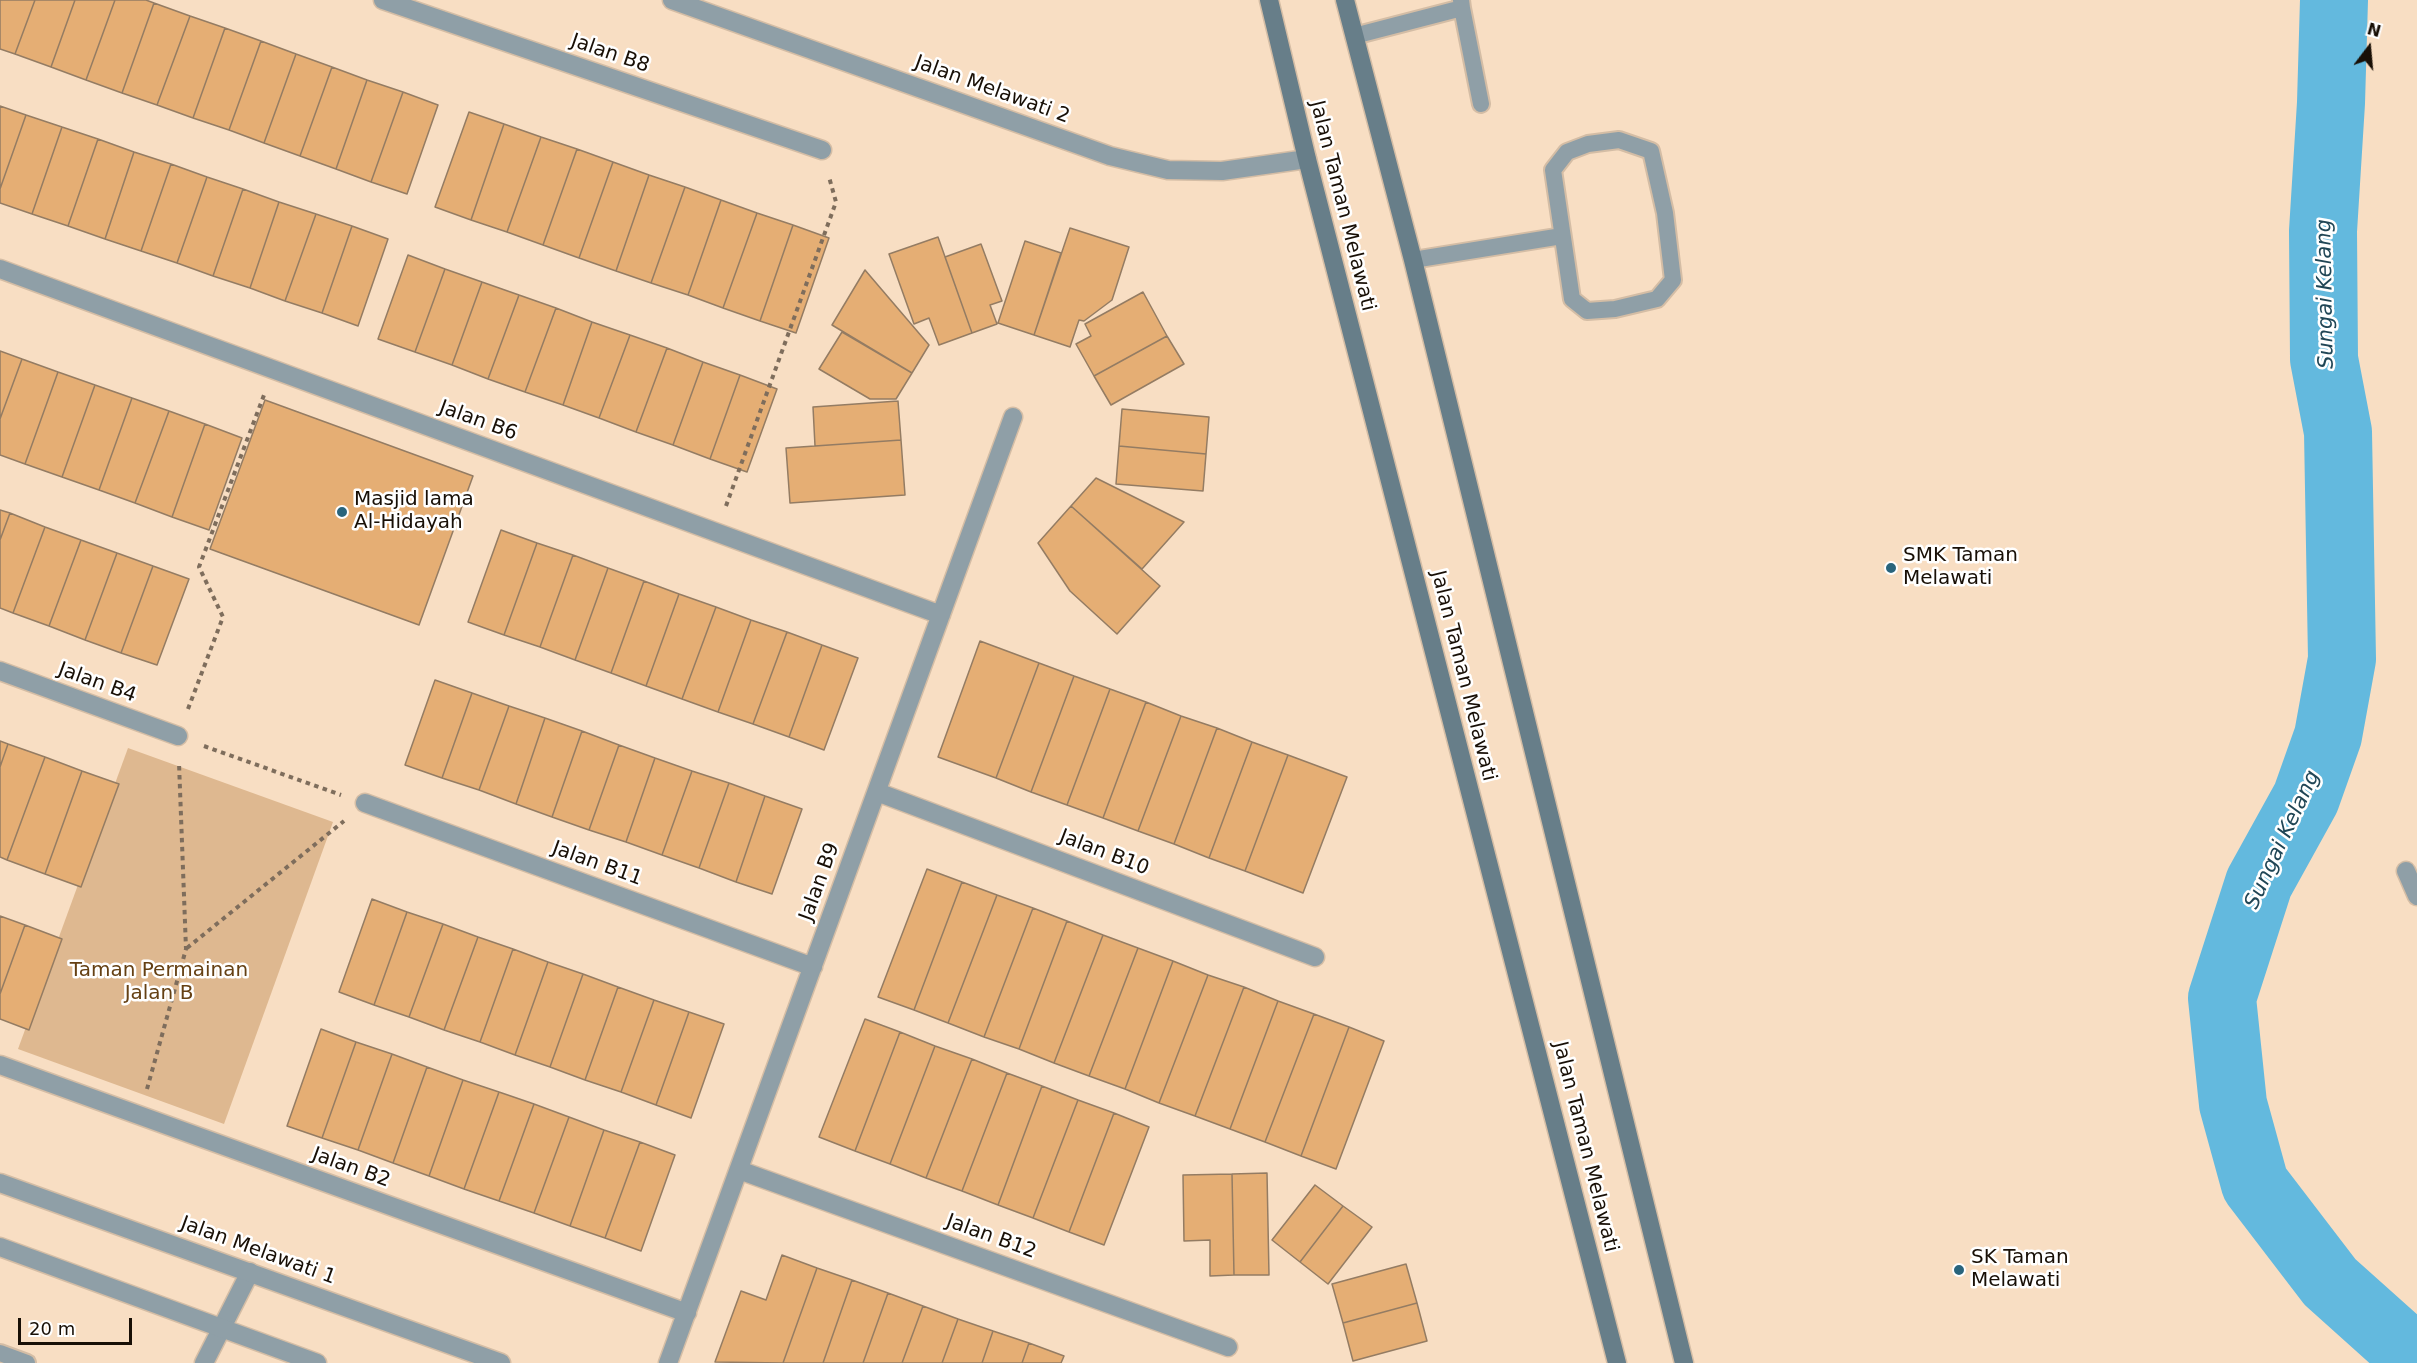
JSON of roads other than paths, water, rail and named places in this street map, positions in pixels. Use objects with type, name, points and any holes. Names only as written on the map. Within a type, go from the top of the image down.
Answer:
[{"type":"main road","name":"Jalan Taman Melawati","points":[[1269,0],[1307,159],[1617,1363]]},
{"type":"main road","points":[[1345,0],[1413,260],[1684,1363]]},
{"type":"street","name":"Jalan B8","points":[[383,0],[822,150]]},
{"type":"street","name":"Jalan Melawati 2","points":[[672,0],[1110,156],[1168,170],[1222,171],[1307,159]]},
{"type":"street","name":"Jalan B6","points":[[0,269],[941,615]]},
{"type":"street","name":"Jalan B9","points":[[669,1363],[1013,417]]},
{"type":"street","name":"Jalan B4","points":[[0,671],[177,736]]},
{"type":"street","name":"Jalan B10","points":[[877,792],[1315,957]]},
{"type":"street","name":"Jalan B11","points":[[365,803],[813,968]]},
{"type":"street","points":[[2406,871],[2417,896]]},
{"type":"street","name":"Jalan B2","points":[[0,1065],[687,1313]]},
{"type":"street","name":"Jalan B12","points":[[739,1170],[1228,1347]]},
{"type":"street","name":"Jalan Melawati 1","points":[[0,1183],[501,1363]]},
{"type":"street","points":[[0,1247],[317,1363]]},
{"type":"street","points":[[204,1363],[250,1272]]},
{"type":"lane","points":[[1354,36],[1461,4],[1481,104]]},
{"type":"lane","points":[[1619,140],[1651,151],[1665,213],[1673,280],[1657,299],[1616,309],[1587,311],[1572,299],[1563,236],[1553,170],[1567,153],[1587,144],[1619,140]]},
{"type":"lane","points":[[1413,260],[1563,236]]},
{"type":"lane","points":[[0,1353],[27,1363]]},
{"type":"waterway","name":"Sungai Kelang","points":[[2334,0],[2331,103],[2323,231],[2324,359],[2338,432],[2342,659],[2328,736],[2306,798],[2259,883],[2222,998],[2233,1104],[2255,1184],[2330,1282],[2417,1360]]},
{"type":"place","name":"Masjid lama Al-Hidayah","points":[[342,512]]},
{"type":"place","name":"SMK Taman Melawati","points":[[1891,568]]},
{"type":"place","name":"SK Taman Melawati","points":[[1959,1270]]},
{"type":"park label","name":"Taman Permainan Jalan B","points":[[159,982]]}]
